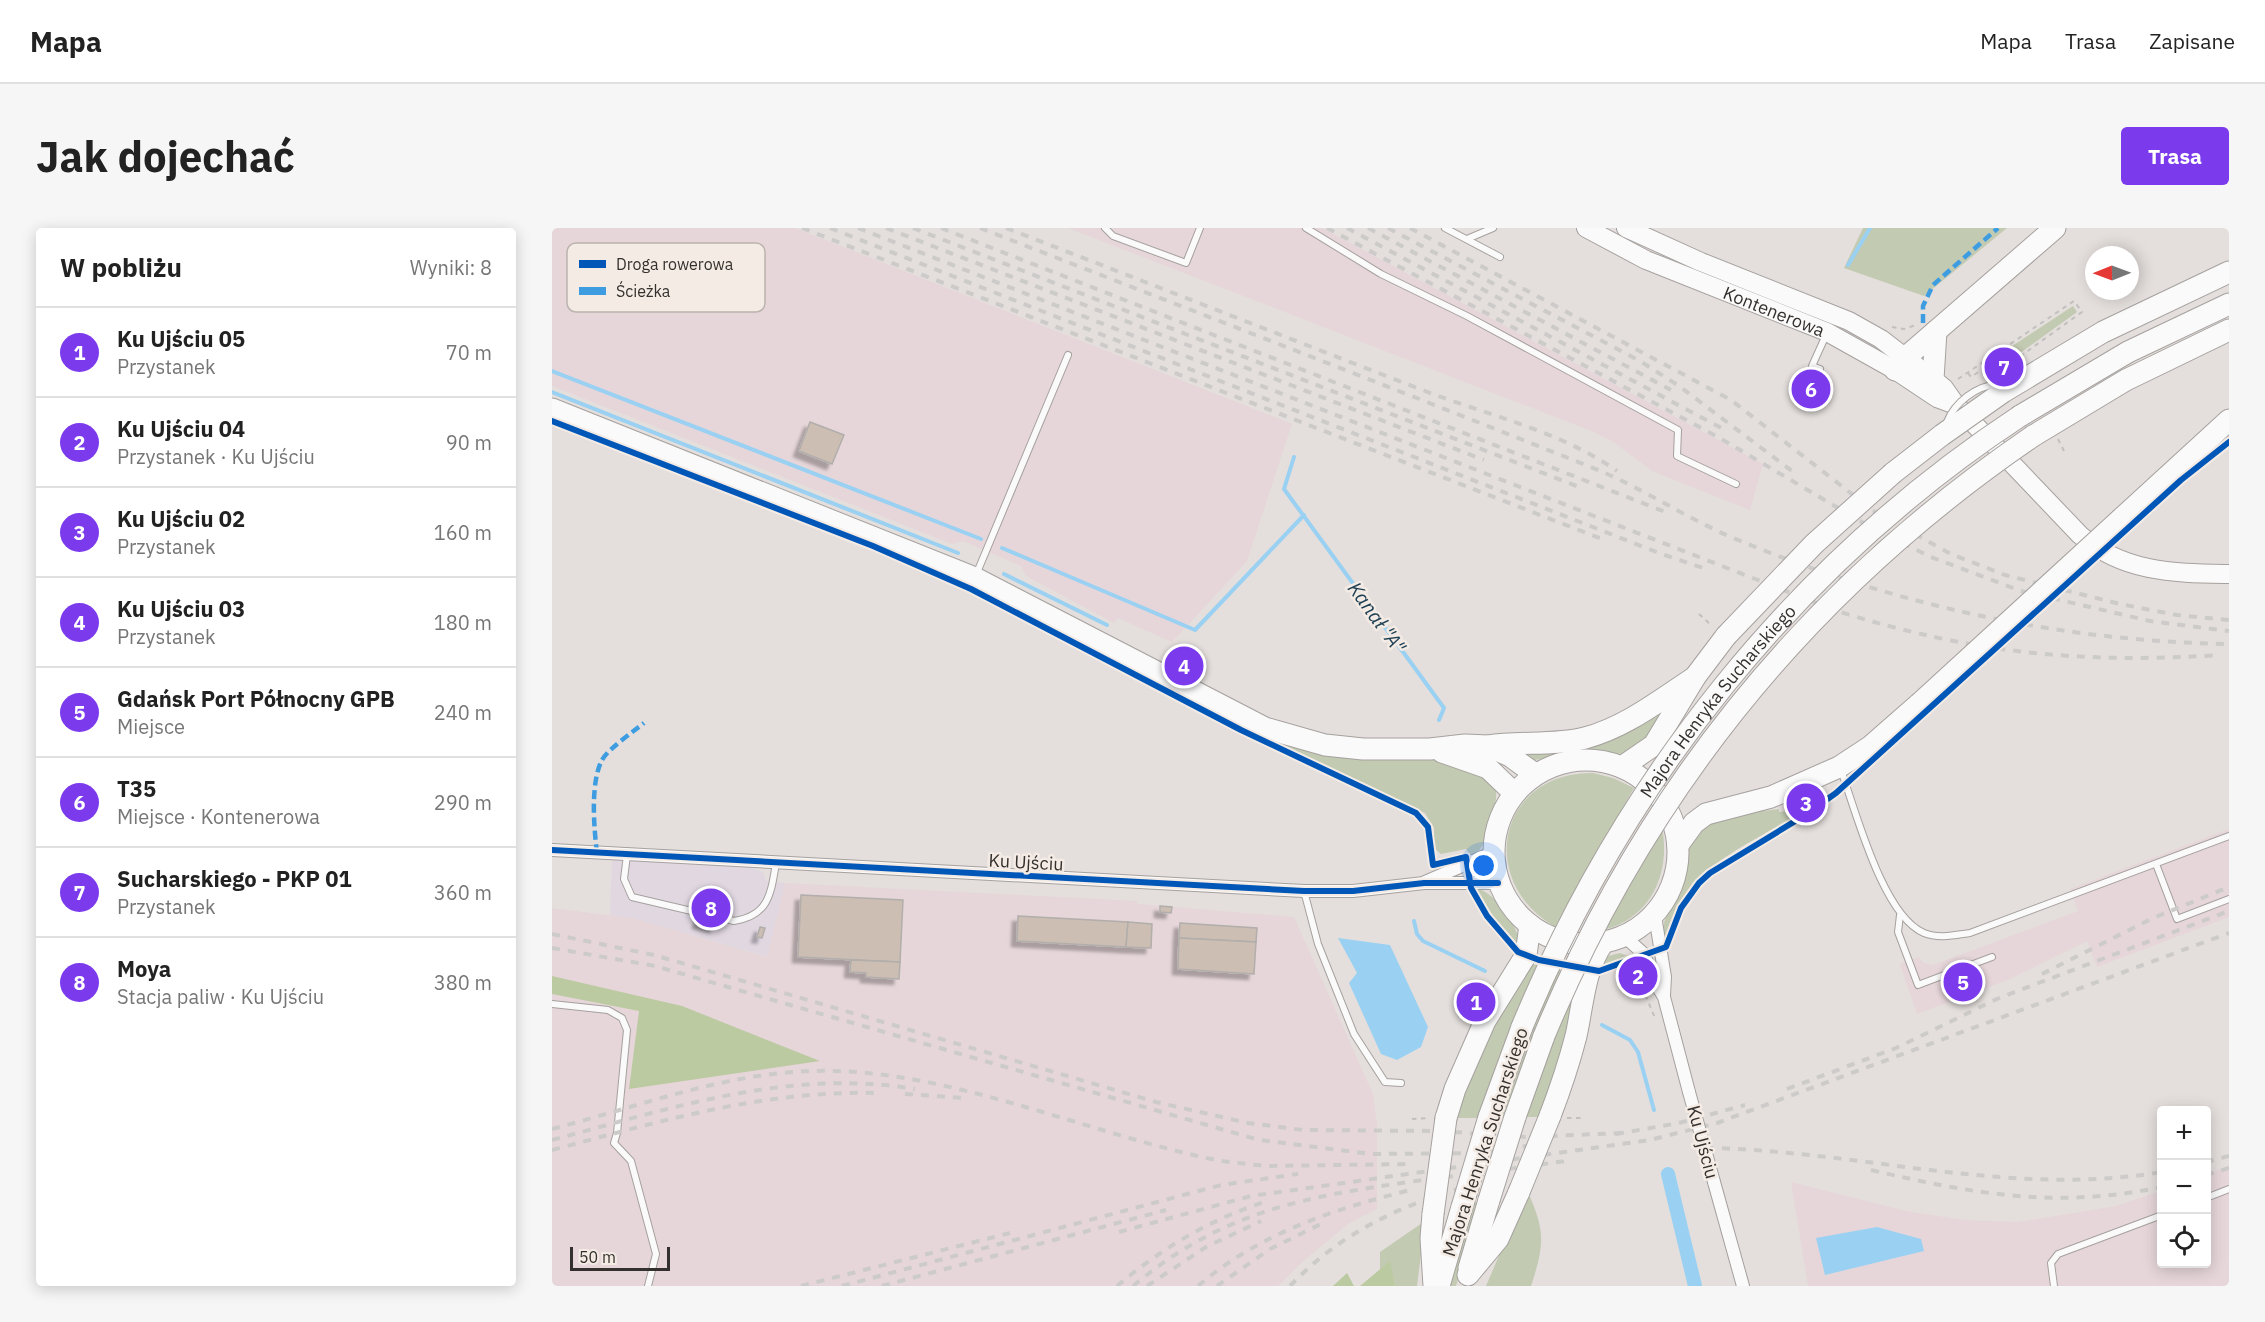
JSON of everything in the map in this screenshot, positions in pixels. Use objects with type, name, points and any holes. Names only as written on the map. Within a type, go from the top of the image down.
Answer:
[{"type":"highway","points":[[1900,364],[2055,228]]},
{"type":"highway","points":[[1622,767],[1654,745],[1721,633],[1879,485],[1942,435],[2004,380],[2229,272]]},
{"type":"highway","name":"Majora Henryka Sucharskiego","points":[[1439,1286],[1489,1118],[1522,1027],[1561,938],[1609,849],[1646,790],[1710,701],[1807,591],[1881,521],[1966,453],[2020,416],[2128,352],[2229,304]]},
{"type":"highway","name":"Majora Henryka Sucharskiego","points":[[1466,1280],[1515,1117],[1545,1036],[1583,949],[1622,875],[1673,792],[1746,694],[1817,616],[1881,553],[1972,479],[2033,436],[2126,380],[2229,330]]},
{"type":"highway","points":[[1936,331],[1943,381]]},
{"type":"highway","points":[[552,410],[975,578],[1265,728],[1325,745],[1363,749],[1430,749],[1465,745],[1488,746],[1517,742],[1551,742],[1595,735],[1617,727],[1695,677]]},
{"type":"highway","points":[[1678,845],[1694,823],[1706,814],[1771,797],[1839,767],[1871,746],[2229,420]]},
{"type":"highway","points":[[1488,746],[1510,756],[1535,774]]},
{"type":"highway","points":[[1430,749],[1465,758],[1488,768],[1514,793]]},
{"type":"highway","points":[[1587,760],[1622,767],[1651,787],[1660,797],[1672,820],[1678,845],[1678,859],[1672,886],[1655,916],[1624,937],[1603,943],[1569,943],[1555,939],[1530,925],[1514,909],[1498,883],[1494,852],[1498,823],[1514,793],[1535,774],[1568,763],[1587,760]]},
{"type":"highway","points":[[1434,1286],[1431,1238],[1441,1118],[1485,1021],[1526,955],[1530,925]]},
{"type":"highway","points":[[1466,1280],[1498,1239],[1556,1117],[1589,970],[1603,943]]},
{"type":"main road","name":"Kontenerowa","points":[[1586,228],[1621,233],[1849,321],[1881,339],[1900,364],[1937,398],[1956,405]]},
{"type":"main road","name":"Kontenerowa","points":[[1621,233],[1668,269],[1943,381],[1944,388],[1956,405],[2080,535],[2100,551],[2134,566],[2154,571],[2229,574]]},
{"type":"street","name":"Ku Ujściu","points":[[552,850],[1304,891],[1353,891],[1424,883],[1498,883]]},
{"type":"street","name":"Ku Ujściu","points":[[1424,883],[1494,852]]},
{"type":"street","name":"Ku Ujściu","points":[[1655,916],[1665,977],[1664,998]]},
{"type":"street","name":"Ku Ujściu","points":[[1624,937],[1644,954],[1664,998],[1743,1286]]},
{"type":"lane","points":[[1105,228],[1113,236],[1186,263],[1200,228]]},
{"type":"lane","points":[[1306,228],[1381,274],[1467,316],[1678,430],[1677,456],[1736,484]]},
{"type":"lane","points":[[1445,228],[1500,257]]},
{"type":"lane","points":[[1466,239],[1493,228]]},
{"type":"lane","points":[[1820,369],[1812,366],[1827,332]]},
{"type":"lane","points":[[975,578],[1068,355]]},
{"type":"lane","points":[[1839,767],[1882,881],[1900,915],[1913,927],[1926,934],[1946,937],[1970,933],[2229,836]]},
{"type":"lane","points":[[627,855],[624,879],[632,897],[735,921],[748,919],[759,912],[767,901],[776,863]]},
{"type":"lane","points":[[2156,864],[2176,919],[2229,899]]},
{"type":"lane","points":[[1304,891],[1318,944],[1354,1034],[1385,1082],[1401,1083]]},
{"type":"lane","points":[[1900,915],[1898,932],[1917,985],[1992,957]]},
{"type":"lane","points":[[552,1004],[608,1010],[622,1018],[627,1030],[614,1143],[631,1161],[656,1254],[648,1286]]},
{"type":"lane","points":[[2211,1196],[2229,1189]]},
{"type":"lane","points":[[2054,1286],[2051,1263],[2058,1254],[2157,1217]]},
{"type":"path","points":[[1943,381],[1968,372],[2074,301],[2082,312],[2004,380]]},
{"type":"path","points":[[1968,372],[1971,377],[2002,356],[2004,380]]},
{"type":"path","points":[[2055,434],[2064,451]]},
{"type":"path","points":[[1699,614],[1721,633]]},
{"type":"path","points":[[1797,805],[1802,817]]},
{"type":"path","points":[[1556,1117],[1585,1118]]},
{"type":"path","points":[[1412,1119],[1441,1118]]},
{"type":"shaded area","points":[[552,228],[795,228],[1292,424],[1247,561],[1172,642],[1118,618],[1114,623],[1026,576],[1021,566],[963,541],[952,544],[552,386]]},
{"type":"shaded area","points":[[1068,228],[1322,228],[1763,464],[1750,510],[1652,471],[1615,443],[1594,432]]},
{"type":"shaded area","points":[[1805,375],[1825,385],[1817,401],[1797,391]]},
{"type":"shaded area","points":[[2229,829],[2229,917],[2097,967],[2087,941],[2010,979],[1917,1014],[1900,964],[1918,957],[1924,963],[1933,965],[2078,911],[2070,889]]},
{"type":"shaded area","points":[[612,860],[749,867],[763,872],[766,881],[785,883],[768,957],[632,918],[610,915]]},
{"type":"shaded area","points":[[785,883],[1137,901],[1137,904],[1294,917],[1373,1094],[1377,1125],[1377,1209],[1348,1224],[1301,1263],[1278,1286],[552,1286],[552,908],[632,918],[767,957]]},
{"type":"shaded area","points":[[2229,1166],[2229,1286],[1808,1286],[1791,1182],[1906,1211],[1964,1220],[2018,1222],[2116,1206],[2157,1192],[2157,1268],[2211,1268],[2211,1173]]},
{"type":"green space","points":[[1863,228],[2007,228],[1924,296],[1844,268]]},
{"type":"green space","points":[[2073,306],[2077,312],[2009,361],[2003,352]]},
{"type":"green space","points":[[1672,698],[1654,733],[1625,754],[1575,752],[1530,761],[1508,750],[1527,752]]},
{"type":"green space","points":[[1266,737],[1449,759],[1495,783],[1496,800],[1488,833],[1473,857],[1466,849],[1441,854],[1434,848],[1434,828],[1425,813]]},
{"type":"green space","points":[[1593,773],[1613,778],[1634,788],[1555,927],[1530,907],[1514,883],[1507,857],[1509,832],[1519,809],[1536,790],[1561,777]]},
{"type":"green space","points":[[1779,809],[1779,812],[1796,810],[1797,815],[1735,851],[1699,879],[1684,896],[1673,917],[1665,941],[1665,920],[1680,891],[1688,851],[1696,835],[1715,821],[1741,814]]},
{"type":"green space","points":[[1662,828],[1663,861],[1654,891],[1634,916],[1603,930]]},
{"type":"green space","points":[[1476,888],[1492,897],[1506,912],[1516,931],[1521,948],[1495,919]]},
{"type":"green space","points":[[1620,953],[1628,956],[1599,967],[1604,957]]},
{"type":"green space","points":[[1528,964],[1537,965],[1512,1024],[1478,1118],[1454,1118],[1474,1061]]},
{"type":"green space","points":[[1556,970],[1561,971],[1504,1117],[1500,1117]]},
{"type":"green space","points":[[552,976],[682,1006],[820,1061],[629,1089],[639,1011],[552,994]]},
{"type":"green space","points":[[1580,979],[1573,1015],[1542,1117],[1526,1117],[1554,1040]]},
{"type":"green space","points":[[1527,1190],[1537,1216],[1541,1237],[1539,1258],[1531,1286],[1486,1286]]},
{"type":"green space","points":[[1480,1202],[1456,1286],[1448,1286],[1472,1204]]},
{"type":"green space","points":[[1425,1221],[1417,1286],[1395,1286],[1389,1262],[1380,1270],[1380,1252]]},
{"type":"green space","points":[[1390,1261],[1395,1286],[1360,1286]]},
{"type":"green space","points":[[1347,1273],[1354,1286],[1333,1286]]},
{"type":"water","points":[[1338,938],[1390,945],[1428,1027],[1421,1047],[1397,1060],[1381,1054],[1349,983],[1357,973]]},
{"type":"water","points":[[1877,1227],[1921,1239],[1924,1251],[1825,1275],[1816,1238]]},
{"type":"building","points":[[1809,384],[1817,388],[1813,394],[1806,390]]},
{"type":"building","points":[[810,422],[844,435],[832,464],[799,451]]},
{"type":"building","points":[[707,888],[723,892],[715,927],[698,923]]},
{"type":"building","points":[[801,895],[903,900],[900,962],[798,957]]},
{"type":"building","points":[[1160,906],[1172,907],[1171,913],[1160,912]]},
{"type":"building","points":[[1018,916],[1128,922],[1126,947],[1017,941]]},
{"type":"building","points":[[1128,922],[1152,924],[1151,948],[1126,947]]},
{"type":"building","points":[[1180,923],[1257,928],[1256,942],[1179,938]]},
{"type":"building","points":[[760,927],[765,928],[762,938],[757,937]]},
{"type":"building","points":[[1179,938],[1256,942],[1254,974],[1178,969]]},
{"type":"building","points":[[851,960],[900,962],[899,979],[866,977],[866,973],[850,972]]},
{"type":"building","points":[[1979,969],[1984,981],[1979,982],[1975,971]]},
{"type":"building","points":[[1974,971],[1979,983],[1974,985],[1969,973]]},
{"type":"building","points":[[1968,973],[1973,985],[1968,987],[1964,975]]},
{"type":"building","points":[[1963,975],[1968,987],[1963,989],[1958,977]]},
{"type":"building","points":[[1957,977],[1962,990],[1955,992],[1951,980]]},
{"type":"waterway","points":[[1848,265],[1870,228]]},
{"type":"waterway","points":[[552,371],[981,539]]},
{"type":"waterway","points":[[552,392],[958,553]]},
{"type":"waterway","name":"Kanał \"A\"","points":[[1294,457],[1284,489],[1444,708],[1439,720]]},
{"type":"waterway","points":[[1002,548],[1195,630],[1304,515]]},
{"type":"waterway","points":[[1004,574],[1107,625]]},
{"type":"waterway","name":"Kanał \"A\"","points":[[1414,921],[1417,934],[1423,941],[1485,971]]},
{"type":"waterway","name":"Kanał \"A\"","points":[[1602,1025],[1630,1040],[1638,1052],[1654,1110]]},
{"type":"waterway","name":"Kanał \"A\"","points":[[1668,1174],[1695,1286]]},
{"type":"railway","points":[[802,228],[1607,541]]},
{"type":"railway","points":[[830,228],[1659,553],[1703,568]]},
{"type":"railway","points":[[858,228],[1837,611],[1934,637],[2026,652],[2120,658],[2220,655]]},
{"type":"railway","points":[[886,228],[1484,460]]},
{"type":"railway","points":[[913,228],[1579,487]]},
{"type":"railway","points":[[941,228],[1668,513]]},
{"type":"railway","points":[[980,228],[1588,466],[1625,482],[1731,537],[1852,582],[1913,600],[2037,626],[2164,641],[2229,644]]},
{"type":"railway","points":[[1006,228],[1425,391],[1524,425],[1572,445],[1617,471]]},
{"type":"railway","points":[[1327,228],[1718,437],[1872,528],[1931,557],[2021,591],[2150,621],[2229,631]]},
{"type":"railway","points":[[1347,228],[1727,431]]},
{"type":"railway","points":[[1368,228],[1671,390]]},
{"type":"railway","points":[[1388,228],[1640,361],[1679,386],[1796,474]]},
{"type":"railway","points":[[1410,228],[1731,400],[1875,512],[1951,554],[2005,575],[2120,604],[2177,615],[2229,620]]},
{"type":"railway","points":[[2042,974],[2151,919],[2229,887]]},
{"type":"railway","points":[[1787,1089],[1896,1048],[1999,998],[2229,911]]},
{"type":"railway","points":[[1119,1232],[1251,1196],[1650,1140],[1717,1123],[2229,933]]},
{"type":"railway","points":[[552,934],[654,955],[1156,1102],[1248,1123],[1303,1130],[1439,1131],[1525,1137],[1623,1133]]},
{"type":"railway","points":[[552,948],[655,966],[1259,1140],[1372,1154],[1499,1153]]},
{"type":"railway","points":[[552,1129],[681,1092],[747,1078],[813,1071],[864,1073],[915,1080],[966,1091],[1171,1150],[1221,1161],[1265,1166],[1411,1164]]},
{"type":"railway","points":[[552,1140],[687,1104],[777,1087],[868,1084],[915,1089]]},
{"type":"railway","points":[[552,1150],[673,1118],[753,1102],[835,1093],[878,1093]]},
{"type":"railway","points":[[905,1094],[965,1098]]},
{"type":"railway","points":[[1616,1134],[1679,1123],[1745,1105]]},
{"type":"railway","points":[[1491,1151],[1548,1143]]},
{"type":"railway","points":[[1706,1148],[1820,1156],[1991,1176],[2105,1179],[2157,1173]]},
{"type":"railway","points":[[2211,1161],[2229,1156]]},
{"type":"railway","points":[[1133,1286],[1199,1240],[1266,1211],[1301,1201],[1375,1187],[1565,1161]]},
{"type":"railway","points":[[2211,1173],[2229,1168]]},
{"type":"railway","points":[[1871,1170],[1945,1186],[2015,1196],[2086,1197],[2157,1188]]},
{"type":"railway","points":[[842,1286],[1221,1185],[1298,1174]]},
{"type":"railway","points":[[1290,1286],[1338,1245],[1389,1215],[1445,1193],[1505,1176]]},
{"type":"railway","points":[[1198,1286],[1222,1267],[1273,1237],[1328,1214],[1414,1189]]},
{"type":"railway","points":[[1117,1286],[1152,1259],[1207,1225],[1268,1201]]},
{"type":"railway","points":[[882,1286],[1166,1210]]},
{"type":"railway","points":[[1147,1286],[1206,1247],[1261,1221]]},
{"type":"railway","points":[[1217,1286],[1270,1249],[1325,1222]]},
{"type":"railway","points":[[801,1286],[1010,1233]]},
{"type":"marked path","points":[[1923,323],[1923,306],[1933,285],[1998,228]]},
{"type":"marked path","points":[[597,853],[594,793],[598,770],[602,760],[610,751],[644,723]]},
{"type":"cycle path","points":[[552,421],[873,546],[971,589],[1241,730],[1416,813],[1428,827],[1433,865],[1466,857],[1471,888],[1487,916],[1518,952],[1539,960],[1599,971],[1666,947],[1681,908],[1699,883],[1710,873],[1802,817],[1836,793],[2181,480],[2229,442]]},
{"type":"cycle path","points":[[552,850],[1304,891],[1353,891],[1424,883],[1498,883]]},
{"type":"place","name":"Sucharskiego - PKP 01","points":[[2004,367]]},
{"type":"place","name":"T35","points":[[1811,389]]},
{"type":"place","name":"Ku Ujściu 03","points":[[1184,666]]},
{"type":"place","name":"Ku Ujściu 02","points":[[1806,803]]},
{"type":"place","name":"Moya","points":[[711,908]]},
{"type":"place","name":"Ku Ujściu 04","points":[[1638,976]]},
{"type":"place","name":"Gdańsk Port Północny GPB","points":[[1963,982]]},
{"type":"place","name":"Ku Ujściu 05","points":[[1476,1002]]}]
